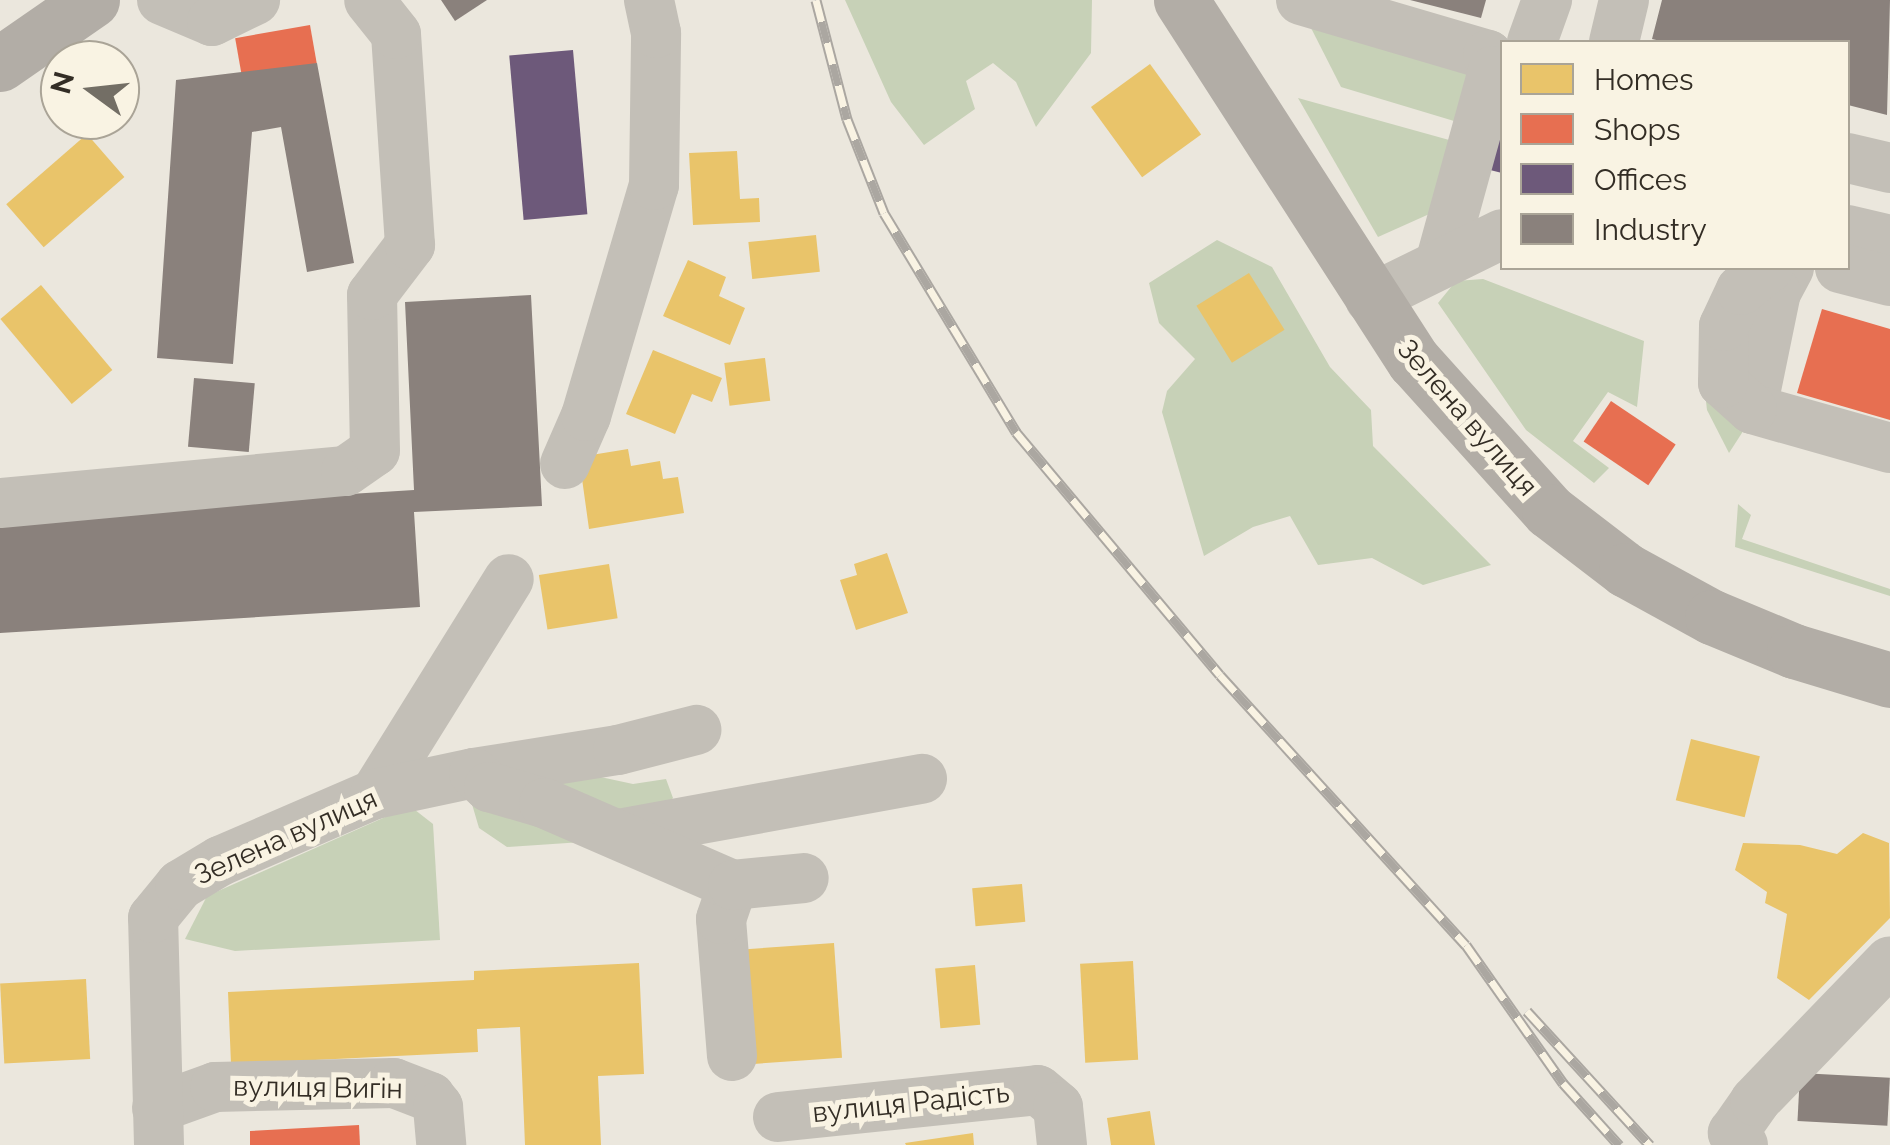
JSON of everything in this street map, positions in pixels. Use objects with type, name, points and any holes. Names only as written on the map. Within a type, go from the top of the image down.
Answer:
[{"type":"main road","points":[[0,64],[92,0]]},
{"type":"main road","name":"Зелена вулиця","points":[[1181,0],[1370,299],[1480,440],[1587,542],[1726,623],[1890,680]]},
{"type":"street","points":[[162,0],[212,22],[255,0]]},
{"type":"street","points":[[0,503],[346,471],[376,451],[372,296],[410,246],[396,34],[369,0]]},
{"type":"street","points":[[564,464],[586,416],[654,186],[656,34],[648,0]]},
{"type":"street","points":[[1302,0],[1500,57]]},
{"type":"street","points":[[1521,40],[1547,0]]},
{"type":"street","points":[[1614,40],[1624,0]]},
{"type":"street","points":[[1440,264],[1500,86]]},
{"type":"street","points":[[1850,158],[1890,168]]},
{"type":"street","points":[[1850,230],[1890,240]]},
{"type":"street","points":[[1370,299],[1500,235]]},
{"type":"street","points":[[1766,270],[1741,290],[1724,326],[1723,383],[1752,409],[1890,448]]},
{"type":"street","points":[[1752,409],[1776,292],[1788,270]]},
{"type":"street","points":[[1848,270],[1890,281]]},
{"type":"street","points":[[374,794],[510,579]]},
{"type":"street","name":"Зелена вулиця","points":[[158,1126],[153,918],[180,885],[220,861],[374,794],[482,780],[696,730]]},
{"type":"street","points":[[618,834],[922,779]]},
{"type":"street","points":[[482,780],[733,885],[804,878]]},
{"type":"street","points":[[732,1056],[721,919],[733,885]]},
{"type":"street","points":[[1743,1145],[1734,1133],[1755,1100],[1890,962]]},
{"type":"street","name":"вулиця Вигін","points":[[158,1126],[215,1088],[394,1084],[430,1097],[438,1107],[441,1145]]},
{"type":"street","name":"вулиця Радість","points":[[778,1117],[1038,1090],[1058,1107],[1062,1145]]},
{"type":"green space","points":[[845,0],[1092,0],[1091,53],[1036,127],[1016,82],[993,63],[966,81],[975,109],[924,145],[891,102]]},
{"type":"green space","points":[[1310,26],[1469,71],[1464,124],[1341,87]]},
{"type":"green space","points":[[1298,98],[1460,143],[1445,207],[1378,237]]},
{"type":"green space","points":[[1217,240],[1272,267],[1330,367],[1371,410],[1373,446],[1491,565],[1423,585],[1372,558],[1318,565],[1290,516],[1253,527],[1204,556],[1162,412],[1167,391],[1195,359],[1159,323],[1149,283]]},
{"type":"green space","points":[[1727,270],[1744,270],[1749,422],[1729,453],[1707,410],[1704,384]]},
{"type":"green space","points":[[1483,279],[1644,341],[1637,407],[1608,392],[1573,441],[1609,468],[1594,483],[1526,430],[1438,303],[1456,281]]},
{"type":"green space","points":[[1738,504],[1751,515],[1742,539],[1890,589],[1890,596],[1735,547]]},
{"type":"green space","points":[[582,773],[633,784],[666,779],[673,798],[648,825],[612,840],[507,847],[479,828],[469,794]]},
{"type":"green space","points":[[410,806],[433,824],[440,940],[235,951],[185,939],[207,896]]},
{"type":"building: Homes","points":[[1150,64],[1201,134],[1142,177],[1091,107]]},
{"type":"building: Homes","points":[[80,140],[92,140],[124,177],[44,247],[6,204]]},
{"type":"building: Homes","points":[[737,151],[740,199],[759,198],[760,222],[693,225],[689,153]]},
{"type":"building: Homes","points":[[816,235],[820,272],[752,279],[748,242]]},
{"type":"building: Homes","points":[[688,260],[726,277],[719,296],[745,308],[730,345],[663,316]]},
{"type":"building: Homes","points":[[1249,273],[1285,330],[1232,363],[1196,306]]},
{"type":"building: Homes","points":[[41,285],[112,370],[72,404],[0,319]]},
{"type":"building: Homes","points":[[653,350],[722,378],[712,402],[692,394],[675,434],[626,414]]},
{"type":"building: Homes","points":[[765,358],[770,401],[730,406],[724,363]]},
{"type":"building: Homes","points":[[628,449],[631,466],[660,461],[663,479],[678,477],[684,513],[589,529],[579,457]]},
{"type":"building: Homes","points":[[887,553],[908,613],[856,630],[840,580],[857,575],[854,564]]},
{"type":"building: Homes","points":[[609,564],[618,618],[547,629],[539,575]]},
{"type":"building: Homes","points":[[1691,739],[1760,756],[1745,817],[1676,800]]},
{"type":"building: Homes","points":[[1863,833],[1889,843],[1890,918],[1809,1000],[1777,978],[1787,914],[1765,903],[1767,892],[1735,870],[1743,843],[1800,845],[1837,854]]},
{"type":"building: Homes","points":[[1022,884],[1025,922],[976,926],[972,888]]},
{"type":"building: Homes","points":[[834,943],[842,1058],[743,1065],[735,950]]},
{"type":"building: Homes","points":[[1133,961],[1138,1060],[1085,1063],[1080,964]]},
{"type":"building: Homes","points":[[639,963],[644,1074],[598,1076],[601,1145],[525,1145],[520,1027],[477,1029],[478,1052],[231,1064],[228,992],[474,980],[474,971]]},
{"type":"building: Homes","points":[[975,965],[980,1025],[940,1028],[935,968]]},
{"type":"building: Homes","points":[[86,979],[90,1059],[4,1063],[0,984]]},
{"type":"building: Homes","points":[[1150,1111],[1155,1145],[1111,1145],[1107,1118]]},
{"type":"building: Homes","points":[[973,1133],[974,1145],[905,1143]]},
{"type":"building: Shops","points":[[310,25],[317,63],[242,77],[235,38]]},
{"type":"building: Shops","points":[[1822,309],[1890,329],[1890,420],[1797,393]]},
{"type":"building: Shops","points":[[1611,401],[1676,445],[1648,485],[1584,442]]},
{"type":"building: Shops","points":[[359,1125],[360,1145],[250,1145],[250,1131]]},
{"type":"building: Offices","points":[[573,50],[587,214],[524,220],[509,56]]},
{"type":"building: Offices","points":[[1500,115],[1500,172],[1482,168]]},
{"type":"building: Industry","points":[[441,0],[487,0],[455,21]]},
{"type":"building: Industry","points":[[1410,0],[1486,0],[1481,18]]},
{"type":"building: Industry","points":[[1662,0],[1890,0],[1887,115],[1850,106],[1850,40],[1652,39]]},
{"type":"building: Industry","points":[[317,63],[354,263],[307,272],[281,127],[252,132],[233,364],[157,358],[176,80]]},
{"type":"building: Industry","points":[[531,295],[542,506],[414,512],[420,607],[0,633],[0,516],[414,490],[405,302]]},
{"type":"building: Industry","points":[[194,378],[255,383],[249,452],[188,447]]},
{"type":"building: Industry","points":[[1800,1073],[1890,1078],[1887,1126],[1797,1121]]},
{"type":"railway","points":[[816,0],[847,119],[884,213],[1016,432],[1220,675],[1466,945],[1563,1083],[1619,1145]]},
{"type":"railway","points":[[1527,1011],[1650,1145]]}]
